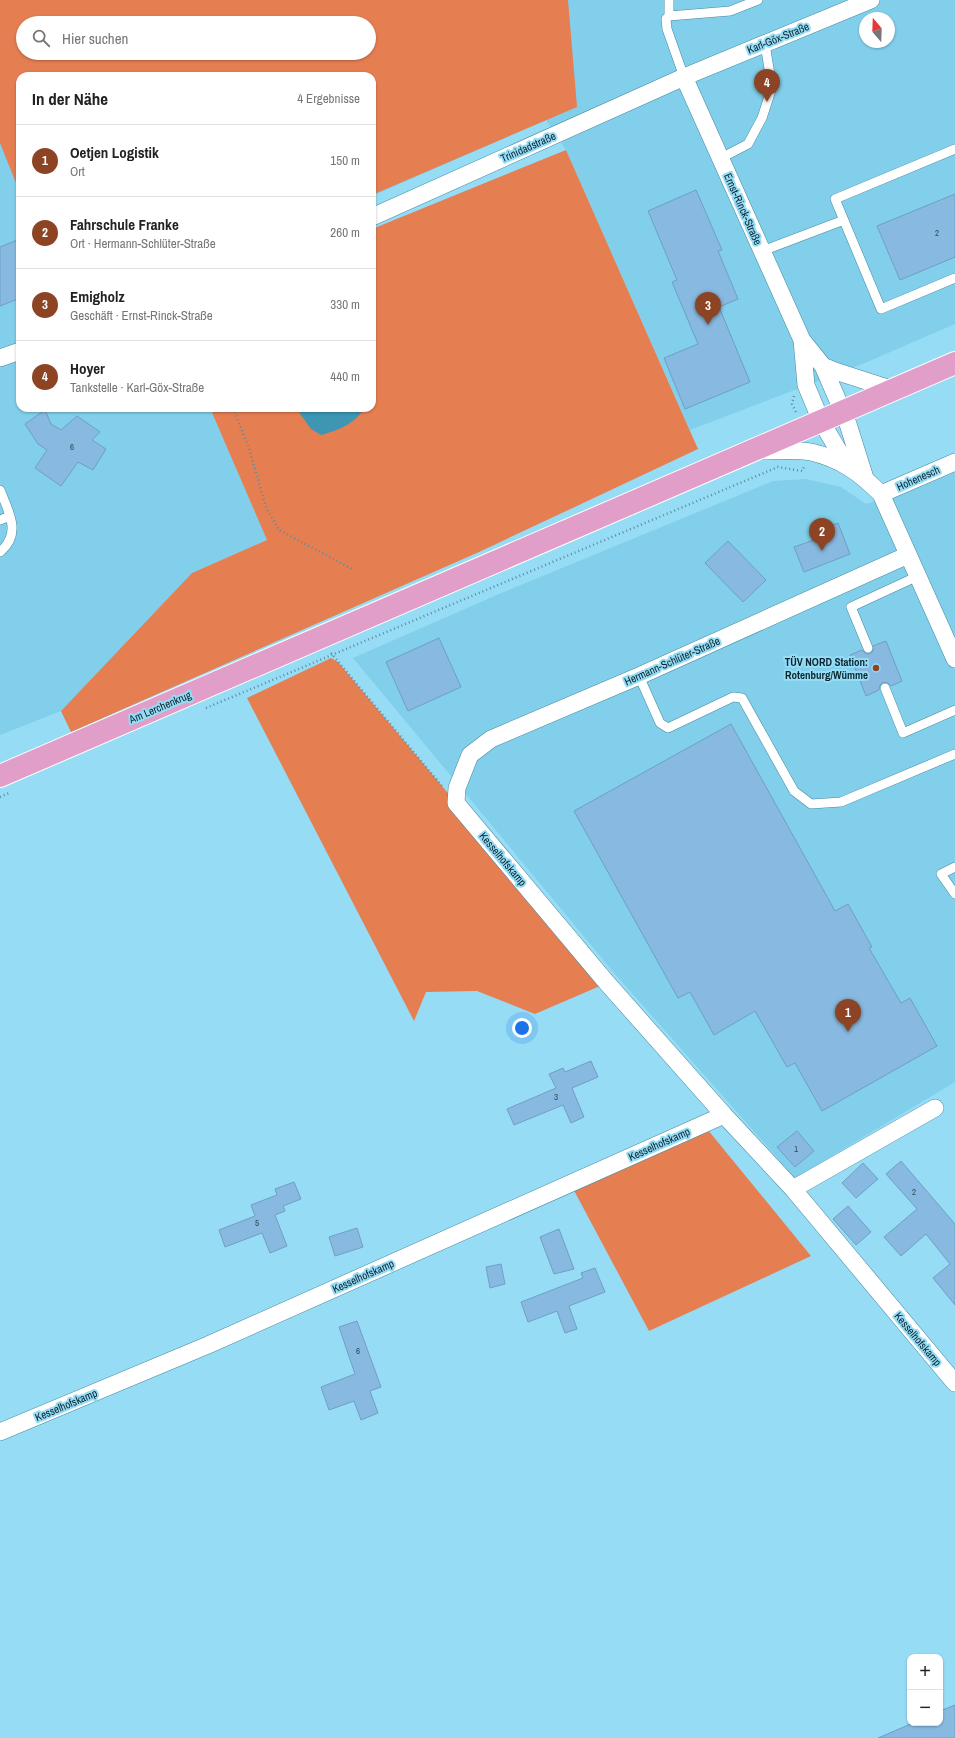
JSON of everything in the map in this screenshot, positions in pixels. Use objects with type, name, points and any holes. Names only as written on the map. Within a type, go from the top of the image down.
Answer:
[{"type":"main road","name":"Am Lerchenkrug","points":[[7,784],[326,646],[755,451],[955,363]]},
{"type":"street","name":"Karl-Göx-Straße","points":[[684,77],[871,0]]},
{"type":"street","name":"Ernst-Rinck-Straße","points":[[684,77],[802,340],[823,366],[844,412]]},
{"type":"street","name":"Trinidadstraße","points":[[376,215],[684,77]]},
{"type":"street","name":"Ernst-Rinck-Straße","points":[[802,340],[806,385],[821,422]]},
{"type":"street","points":[[0,358],[16,352]]},
{"type":"street","points":[[823,366],[894,390]]},
{"type":"street","points":[[844,412],[865,478]]},
{"type":"street","points":[[821,422],[847,465]]},
{"type":"street","points":[[755,451],[810,452],[847,465],[865,478],[881,494],[955,659]]},
{"type":"street","name":"Hohenesch","points":[[881,494],[955,462]]},
{"type":"street","name":"Hermann-Schlüter-Straße","points":[[457,796],[470,755],[491,739],[639,676],[908,555]]},
{"type":"street","name":"Kesselhofskamp","points":[[457,796],[607,983],[724,1115],[793,1189],[955,1383]]},
{"type":"street","points":[[793,1189],[935,1108]]},
{"type":"street","name":"Kesselhofskamp","points":[[0,1432],[208,1345],[724,1115]]},
{"type":"lane","points":[[669,0],[669,16],[665,23],[684,77]]},
{"type":"lane","points":[[669,16],[730,11],[758,0]]},
{"type":"lane","points":[[720,158],[748,144],[762,118],[772,87],[765,44]]},
{"type":"lane","points":[[955,149],[835,199],[881,309],[955,278]]},
{"type":"lane","points":[[762,251],[844,220]]},
{"type":"lane","points":[[0,490],[10,516],[12,529],[10,542],[0,552]]},
{"type":"lane","points":[[0,520],[10,516]]},
{"type":"lane","points":[[868,648],[851,607],[918,576]]},
{"type":"lane","points":[[639,676],[660,723],[668,728],[733,697],[742,698],[794,791],[811,804],[841,802],[955,754]]},
{"type":"lane","points":[[885,688],[903,732],[955,710]]},
{"type":"lane","points":[[955,867],[941,874],[955,894]]},
{"type":"path","points":[[235,412],[249,448],[266,507],[279,530],[352,569]]},
{"type":"path","points":[[202,710],[326,646],[778,467],[802,471],[810,452]]},
{"type":"path","points":[[326,646],[457,796]]},
{"type":"path","points":[[0,797],[7,784]]},
{"type":"shaded area","points":[[0,0],[955,0],[955,324],[865,363],[690,430],[566,150],[546,120],[376,194],[376,72],[16,72],[16,412],[212,412],[267,540],[192,573],[61,711],[0,735]]},
{"type":"shaded area","points":[[0,0],[568,0],[577,107],[376,193],[376,72],[16,72],[16,183],[0,143]]},
{"type":"shaded area","points":[[566,150],[698,449],[479,552],[71,732],[61,711],[192,573],[267,540],[212,412],[376,412],[376,227]]},
{"type":"shaded area","points":[[299,412],[362,412],[346,426],[339,429],[321,435],[311,429]]},
{"type":"shaded area","points":[[955,469],[955,1082],[795,1178],[615,974],[353,658],[499,594],[773,481],[806,479],[841,487],[866,504]]},
{"type":"shaded area","points":[[331,658],[338,662],[607,983],[535,1014],[477,991],[426,992],[414,1021],[247,698]]},
{"type":"shaded area","points":[[703,1124],[811,1256],[649,1331],[570,1183]]},
{"type":"building","points":[[696,190],[722,250],[718,251],[738,299],[719,307],[750,382],[685,409],[664,358],[698,344],[672,282],[677,280],[648,211]]},
{"type":"building","points":[[955,194],[955,257],[900,280],[877,226]]},
{"type":"building","points":[[16,241],[16,300],[0,306],[0,247]]},
{"type":"building","points":[[42,412],[46,412],[51,424],[61,430],[77,416],[100,432],[92,440],[106,449],[93,470],[78,462],[61,486],[35,468],[47,450],[38,444],[25,424]]},
{"type":"building","points":[[838,523],[850,554],[804,572],[794,547],[814,540],[812,533]]},
{"type":"building","points":[[728,541],[766,580],[743,602],[705,563]]},
{"type":"building","points":[[439,638],[461,687],[408,711],[386,662]]},
{"type":"building","name":"TÜV NORD Station: Rotenburg/Wümme","points":[[886,641],[902,681],[891,686],[888,683],[883,682],[880,685],[879,690],[866,696],[850,655],[862,650],[865,653],[870,654],[873,651],[873,646]]},
{"type":"building","points":[[731,724],[835,911],[848,904],[872,947],[869,948],[901,1003],[910,998],[937,1046],[822,1111],[795,1063],[787,1067],[755,1011],[714,1035],[690,992],[678,998],[574,811]]},
{"type":"building","points":[[591,1061],[598,1077],[572,1088],[584,1117],[571,1123],[563,1105],[514,1125],[507,1109],[556,1088],[549,1074],[563,1068],[565,1072]]},
{"type":"building","points":[[797,1131],[814,1151],[795,1167],[777,1147]]},
{"type":"building","points":[[901,1161],[955,1224],[955,1305],[933,1278],[950,1264],[926,1234],[901,1256],[884,1237],[917,1209],[886,1174]]},
{"type":"building","points":[[863,1163],[878,1179],[856,1198],[842,1183]]},
{"type":"building","points":[[294,1182],[301,1199],[283,1206],[285,1211],[275,1215],[287,1246],[270,1253],[262,1233],[225,1247],[219,1230],[255,1216],[251,1205],[277,1195],[275,1189]]},
{"type":"building","points":[[848,1206],[871,1232],[856,1245],[833,1219]]},
{"type":"building","points":[[357,1228],[363,1247],[335,1256],[329,1237]]},
{"type":"building","points":[[559,1229],[574,1269],[554,1274],[540,1237]]},
{"type":"building","points":[[501,1264],[505,1284],[490,1288],[486,1267]]},
{"type":"building","points":[[595,1268],[605,1292],[569,1306],[577,1329],[565,1333],[557,1311],[528,1322],[521,1302],[583,1278],[581,1273]]},
{"type":"building","points":[[357,1321],[381,1387],[370,1391],[378,1413],[361,1420],[354,1401],[329,1410],[321,1387],[355,1374],[339,1327]]},
{"type":"building","points":[[955,1705],[955,1738],[878,1738],[907,1726],[943,1726],[943,1710]]},
{"type":"place","name":"Hoyer","points":[[767,102]]},
{"type":"place","name":"Emigholz","points":[[708,325]]},
{"type":"place","name":"Fahrschule Franke","points":[[822,551]]},
{"type":"place","name":"TÜV NORD Station: Rotenburg/Wümme","points":[[876,668]]},
{"type":"place","name":"Oetjen Logistik","points":[[848,1032]]}]
